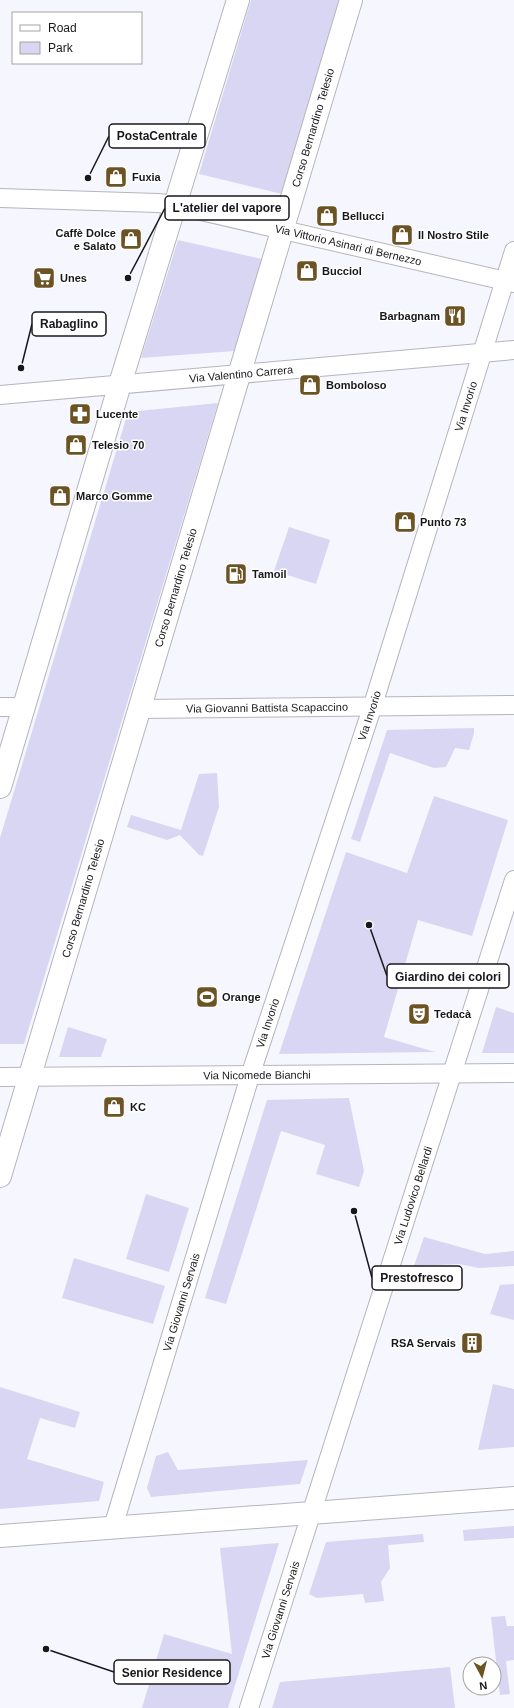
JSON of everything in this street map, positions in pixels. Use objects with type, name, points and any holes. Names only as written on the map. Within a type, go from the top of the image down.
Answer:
[{"type":"street","points":[[0,788],[120,384],[238,0]]},
{"type":"street","name":"Corso Bernardino Telesio","points":[[0,1176],[351,0]]},
{"type":"street","name":"Via Vittorio Asinari di Bernezzo","points":[[0,198],[158,203],[509,282]]},
{"type":"street","points":[[482,353],[509,282],[514,250]]},
{"type":"street","name":"Via Valentino Carrera","points":[[0,395],[514,350]]},
{"type":"street","name":"Via Invorio","points":[[250,1076],[372,708],[482,353]]},
{"type":"street","name":"Via Giovanni Battista Scapaccino","points":[[140,709],[514,706]]},
{"type":"street","points":[[0,707],[25,707]]},
{"type":"street","name":"Via Ludovico Bellardi","points":[[312,1512],[514,880]]},
{"type":"street","name":"Via Nicomede Bianchi","points":[[0,1078],[514,1073]]},
{"type":"street","name":"Via Giovanni Servais","points":[[113,1527],[250,1076]]},
{"type":"street","points":[[0,1536],[514,1498]]},
{"type":"street","name":"Via Giovanni Servais","points":[[249,1708],[312,1512]]},
{"type":"green space","points":[[251,0],[340,0],[282,194],[199,174]]},
{"type":"green space","points":[[178,240],[262,259],[234,351],[141,358]]},
{"type":"green space","points":[[218,403],[24,1044],[0,1044],[0,838],[128,412]]},
{"type":"green space","points":[[289,527],[330,540],[316,584],[274,571]]},
{"type":"green space","points":[[474,728],[469,750],[455,748],[446,767],[434,768],[390,753],[360,842],[351,839],[387,730]]},
{"type":"green space","points":[[217,773],[219,807],[203,856],[199,855],[180,835],[167,840],[127,827],[131,815],[181,830],[199,774]]},
{"type":"green space","points":[[434,796],[508,820],[472,936],[418,920],[384,1037],[435,1052],[279,1054],[346,852],[407,873]]},
{"type":"green space","points":[[496,1007],[514,1013],[514,1053],[482,1053]]},
{"type":"green space","points":[[68,1027],[107,1039],[101,1057],[59,1057]]},
{"type":"green space","points":[[349,1098],[364,1171],[359,1187],[316,1174],[325,1145],[281,1131],[226,1304],[205,1298],[267,1100]]},
{"type":"green space","points":[[146,1194],[189,1208],[169,1272],[126,1259]]},
{"type":"green space","points":[[424,1237],[485,1254],[514,1251],[514,1266],[479,1268],[459,1264],[414,1266]]},
{"type":"green space","points":[[74,1258],[165,1286],[153,1324],[62,1298]]},
{"type":"green space","points":[[514,1284],[514,1320],[490,1314],[500,1285]]},
{"type":"green space","points":[[493,1384],[514,1389],[514,1447],[478,1450]]},
{"type":"green space","points":[[0,1387],[80,1412],[75,1428],[40,1418],[27,1459],[104,1482],[99,1501],[0,1509]]},
{"type":"green space","points":[[168,1452],[178,1470],[308,1460],[300,1484],[151,1497],[147,1488],[156,1456]]},
{"type":"green space","points":[[514,1526],[514,1538],[464,1541],[463,1530]]},
{"type":"green space","points":[[423,1534],[424,1542],[388,1545],[390,1568],[381,1582],[384,1601],[365,1603],[363,1594],[317,1598],[309,1594],[326,1542]]},
{"type":"green space","points":[[279,1543],[228,1708],[142,1708],[164,1634],[232,1654],[220,1548]]},
{"type":"green space","points":[[505,1616],[507,1626],[514,1626],[514,1660],[506,1661],[510,1694],[502,1695],[502,1656],[496,1656],[491,1617]]},
{"type":"green space","points":[[450,1667],[455,1708],[272,1708],[280,1682]]},
{"type":"place","name":"Fuxia","points":[[116,177]]},
{"type":"place","name":"PostaCentrale","points":[[88,178]]},
{"type":"place","name":"Bellucci","points":[[327,216]]},
{"type":"place","name":"Il Nostro Stile","points":[[402,235]]},
{"type":"place","name":"Caffè Dolce e Salato","points":[[131,239]]},
{"type":"place","name":"Bucciol","points":[[307,271]]},
{"type":"place","name":"Unes","points":[[44,278]]},
{"type":"place","name":"L'atelier del vapore","points":[[128,278]]},
{"type":"place","name":"Barbagnam","points":[[455,316]]},
{"type":"place","name":"Rabaglino","points":[[21,368]]},
{"type":"place","name":"Bomboloso","points":[[310,385]]},
{"type":"place","name":"Lucente","points":[[80,414]]},
{"type":"place","name":"Telesio 70","points":[[76,445]]},
{"type":"place","name":"Marco Gomme","points":[[60,496]]},
{"type":"place","name":"Punto 73","points":[[405,522]]},
{"type":"place","name":"Tamoil","points":[[236,574]]},
{"type":"place","name":"Giardino dei colori","points":[[369,925]]},
{"type":"place","name":"Orange","points":[[207,997]]},
{"type":"place","name":"Tedacà","points":[[419,1014]]},
{"type":"place","name":"KC","points":[[114,1107]]},
{"type":"place","name":"Prestofresco","points":[[354,1211]]},
{"type":"place","name":"RSA Servais","points":[[472,1343]]},
{"type":"place","name":"Senior Residence","points":[[46,1649]]}]
